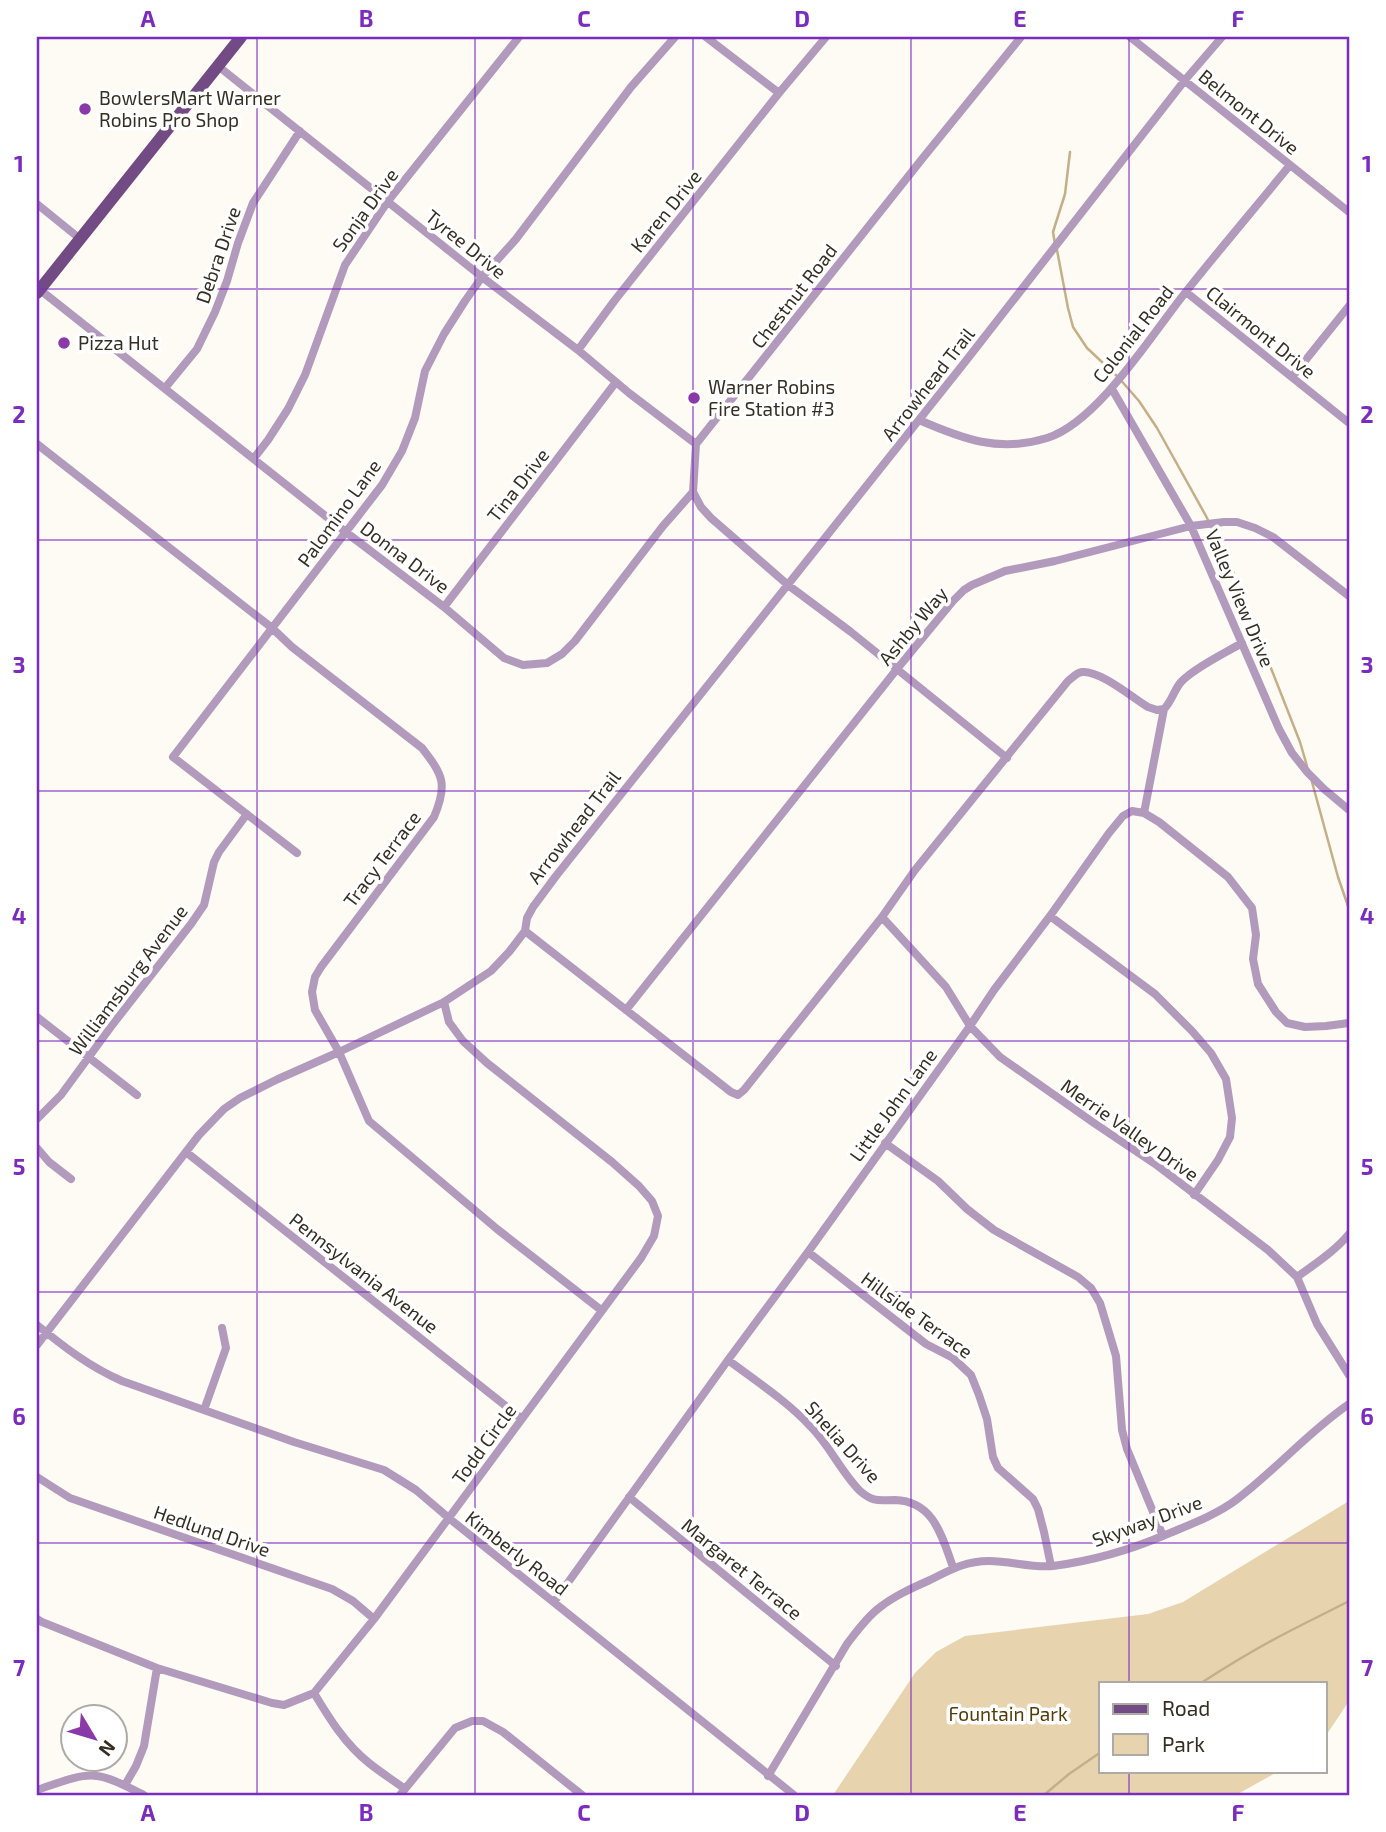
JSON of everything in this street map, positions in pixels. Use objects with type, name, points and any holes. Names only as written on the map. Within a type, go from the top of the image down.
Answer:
[{"type":"main road","points":[[38,291],[241,37]]},
{"type":"street","name":"Sonja Drive","points":[[254,458],[288,409],[305,375],[345,265],[388,201],[519,37]]},
{"type":"street","name":"Palomino Lane","points":[[247,814],[173,757],[382,485],[402,451],[415,418],[425,371],[444,334],[482,277],[516,239],[623,98],[675,37]]},
{"type":"street","points":[[706,37],[779,93]]},
{"type":"street","name":"Karen Drive","points":[[578,350],[826,37]]},
{"type":"street","name":"Chestnut Road","points":[[696,444],[1021,37]]},
{"type":"street","name":"Belmont Drive","points":[[1130,37],[1349,212]]},
{"type":"street","name":"Arrowhead Trail","points":[[525,931],[527,918],[555,876],[919,420],[1185,80],[1222,37]]},
{"type":"street","name":"Tyree Drive","points":[[218,66],[696,444]]},
{"type":"street","name":"Debra Drive","points":[[165,388],[197,349],[219,301],[253,203],[300,131]]},
{"type":"street","name":"Colonial Road","points":[[919,420],[970,440],[990,444],[1033,442],[1050,438],[1067,429],[1112,389],[1186,292],[1290,166]]},
{"type":"street","points":[[37,204],[79,238]]},
{"type":"street","name":"Donna Drive","points":[[38,291],[444,607],[505,658],[523,665],[547,663],[562,654],[575,641],[663,526],[693,492]]},
{"type":"street","name":"Clairmont Drive","points":[[1186,292],[1349,422]]},
{"type":"street","points":[[1292,377],[1349,306]]},
{"type":"street","name":"Tina Drive","points":[[444,607],[616,382]]},
{"type":"street","name":"Valley View Drive","points":[[1112,389],[1191,526],[1292,753],[1324,789],[1349,810]]},
{"type":"street","name":"Tracy Terrace","points":[[37,444],[422,748],[436,766],[443,784],[440,803],[434,817],[315,977],[312,992],[315,1010],[339,1052],[369,1121],[497,1229],[601,1310]]},
{"type":"street","points":[[696,444],[693,492],[711,518],[788,585],[1007,758]]},
{"type":"street","name":"Ashby Way","points":[[626,1010],[897,669],[953,601],[972,584],[1005,571],[1191,526],[1237,522],[1273,537],[1349,596]]},
{"type":"street","points":[[1242,643],[1183,680],[1164,709],[1144,813],[1228,877],[1252,908],[1256,935],[1253,959],[1258,984],[1276,1012],[1287,1023],[1305,1027],[1349,1023]]},
{"type":"street","points":[[37,1345],[186,1152],[224,1109],[278,1079],[444,1002],[491,971],[525,931],[738,1095],[1068,681],[1084,671],[1096,673],[1148,707],[1164,709]]},
{"type":"street","name":"Little John Lane","points":[[554,1602],[1094,852],[1124,816],[1132,811],[1144,813]]},
{"type":"street","points":[[247,814],[297,852]]},
{"type":"street","name":"Williamsburg Avenue","points":[[37,1119],[56,1100],[191,924],[204,905],[219,852],[247,814]]},
{"type":"street","name":"Merrie Valley Drive","points":[[882,916],[946,987],[970,1026],[1000,1057],[1158,1166],[1268,1250],[1297,1277],[1317,1324],[1349,1375]]},
{"type":"street","points":[[1050,916],[1155,994],[1211,1053],[1226,1079],[1232,1118],[1230,1137],[1219,1160],[1194,1195]]},
{"type":"street","name":"Todd Circle","points":[[314,1693],[450,1519],[641,1258],[654,1236],[657,1216],[652,1201],[639,1186],[463,1041],[449,1022],[444,1002]]},
{"type":"street","points":[[37,1017],[137,1095]]},
{"type":"street","points":[[885,1143],[938,1181],[994,1230],[1078,1277],[1091,1288],[1100,1303],[1116,1356],[1122,1430],[1163,1536]]},
{"type":"street","points":[[37,1148],[49,1162],[71,1179]]},
{"type":"street","name":"Pennsylvania Avenue","points":[[186,1152],[522,1419]]},
{"type":"street","points":[[1297,1277],[1327,1255],[1349,1234]]},
{"type":"street","name":"Hillside Terrace","points":[[808,1252],[926,1343],[953,1358],[971,1375],[987,1419],[993,1457],[998,1468],[1033,1499],[1051,1566]]},
{"type":"street","name":"Kimberly Road","points":[[37,1325],[100,1371],[155,1394],[384,1470],[416,1490],[794,1795]]},
{"type":"street","points":[[204,1409],[226,1348],[222,1328]]},
{"type":"street","name":"Shelia Drive","points":[[728,1360],[808,1423],[863,1493],[878,1501],[909,1502],[924,1509],[933,1519],[953,1567]]},
{"type":"street","name":"Skyway Drive","points":[[768,1776],[847,1644],[879,1608],[905,1591],[953,1567],[971,1563],[989,1561],[1051,1566],[1111,1554],[1163,1536],[1235,1501],[1315,1430],[1349,1404]]},
{"type":"street","name":"Hedlund Drive","points":[[37,1477],[70,1498],[332,1590],[353,1601],[374,1619]]},
{"type":"street","name":"Margaret Terrace","points":[[629,1497],[836,1665]]},
{"type":"street","points":[[37,1619],[157,1668],[272,1703],[284,1704],[314,1693],[346,1741],[403,1792],[456,1728],[472,1721],[482,1721],[503,1732],[582,1795]]},
{"type":"street","points":[[125,1785],[144,1746],[157,1668]]},
{"type":"street","points":[[37,1790],[83,1776],[97,1776],[125,1785],[144,1795]]},
{"type":"green space","name":"Fountain Park","points":[[1349,1501],[1349,1701],[1326,1736],[1326,1682],[1099,1682],[1099,1772],[1277,1772],[1236,1795],[833,1795],[915,1673],[936,1652],[965,1636],[1148,1614],[1183,1602]]},
{"type":"waterway","points":[[1055,244],[1053,232],[1065,194],[1070,152]]},
{"type":"waterway","points":[[1057,250],[1073,327],[1087,348],[1139,401],[1206,516],[1232,569],[1307,766]]},
{"type":"waterway","points":[[1312,782],[1349,909]]},
{"type":"waterway","points":[[1203,1682],[1264,1645],[1349,1601]]},
{"type":"waterway","points":[[1044,1795],[1099,1753]]},
{"type":"place","name":"BowlersMart Warner Robins Pro Shop","points":[[85,109]]},
{"type":"place","name":"Pizza Hut","points":[[64,343]]},
{"type":"place","name":"Warner Robins Fire Station #3","points":[[694,398]]}]
